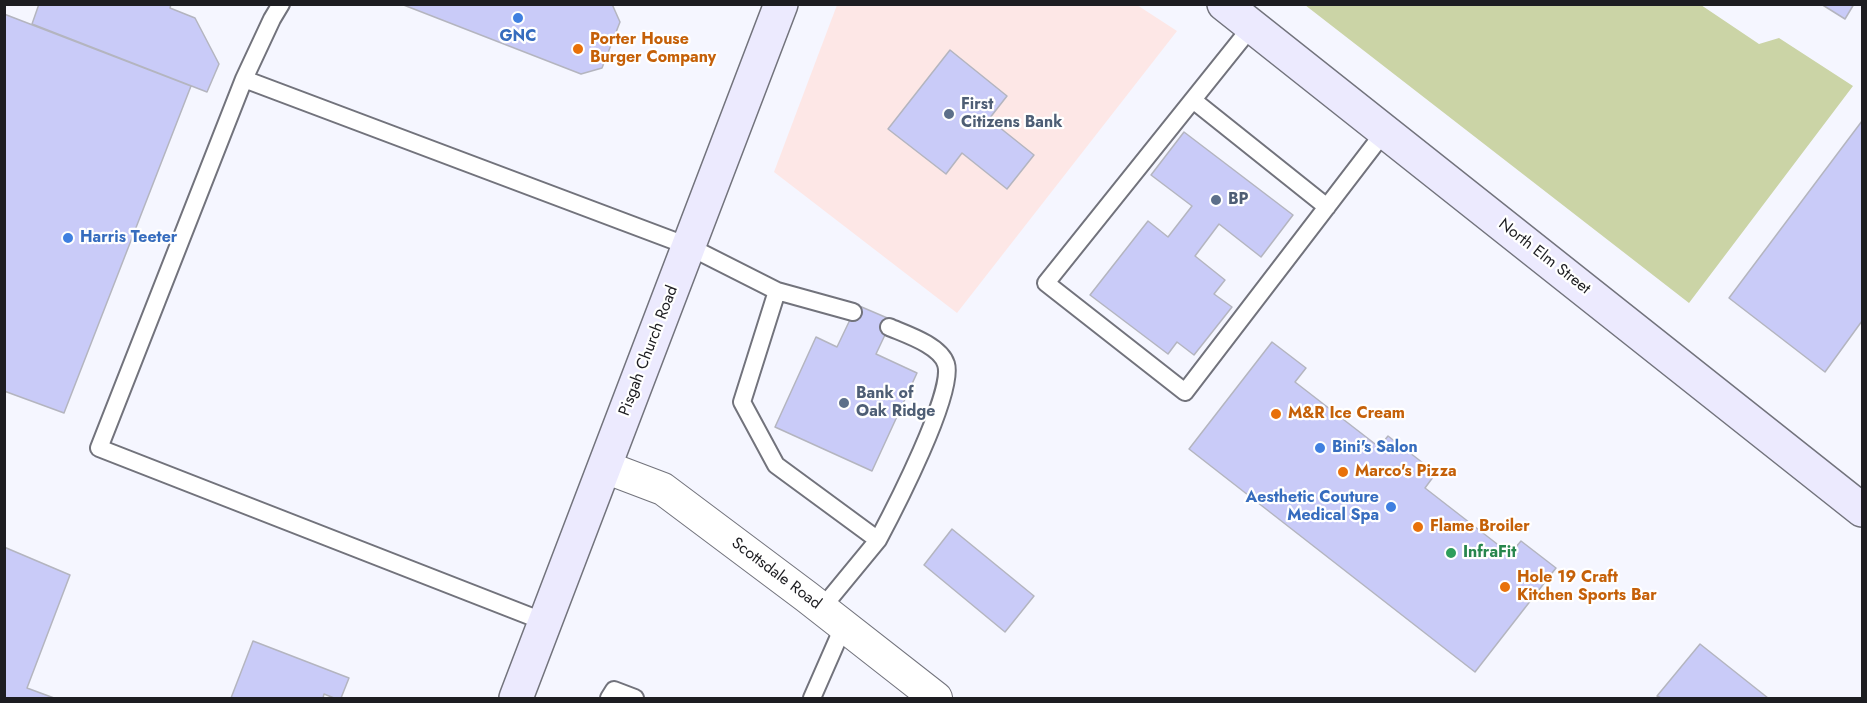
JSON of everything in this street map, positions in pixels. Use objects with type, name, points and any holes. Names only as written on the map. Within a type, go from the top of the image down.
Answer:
[{"type":"main road","name":"Pisgah Church Road","points":[[516,699],[781,4]]},
{"type":"main road","name":"North Elm Street","points":[[1224,4],[1863,510]]},
{"type":"street","name":"Scottsdale Road","points":[[605,467],[663,489],[833,617],[936,699]]},
{"type":"lane","points":[[281,4],[244,79],[99,448],[545,622]]},
{"type":"lane","points":[[1252,26],[1046,283],[1185,392],[1385,132]]},
{"type":"lane","points":[[244,79],[688,246],[777,291],[853,312]]},
{"type":"lane","points":[[1193,100],[1328,207]]},
{"type":"lane","points":[[777,291],[742,402],[776,465],[878,540]]},
{"type":"lane","points":[[812,699],[833,617],[878,540],[909,478],[947,381],[945,362],[928,343],[889,327]]},
{"type":"lane","points":[[609,699],[614,690],[635,699]]},
{"type":"shaded area","points":[[837,5],[1137,5],[1177,31],[957,313],[774,172]]},
{"type":"green space","points":[[1305,5],[1701,5],[1759,44],[1779,38],[1853,86],[1689,303]]},
{"type":"building","points":[[39,4],[171,4],[170,8],[195,18],[219,64],[207,92],[32,24]]},
{"type":"building","points":[[401,4],[612,4],[620,22],[602,68],[581,74]]},
{"type":"building","points":[[1821,4],[1854,4],[1845,19]]},
{"type":"building","name":"Harris Teeter","points":[[4,14],[191,86],[64,413],[4,391]]},
{"type":"building","points":[[950,50],[1007,96],[989,119],[1034,155],[1007,189],[962,153],[946,174],[888,129]]},
{"type":"building","points":[[1862,121],[1862,321],[1825,372],[1729,298]]},
{"type":"building","points":[[1184,132],[1293,215],[1261,257],[1219,224],[1195,256],[1225,280],[1214,294],[1232,307],[1194,355],[1177,342],[1168,354],[1090,295],[1148,221],[1168,237],[1192,206],[1151,175]]},
{"type":"building","points":[[857,305],[892,320],[876,354],[917,373],[872,471],[775,427],[816,337],[837,347]]},
{"type":"building","points":[[1272,342],[1306,368],[1295,382],[1379,447],[1388,436],[1436,473],[1425,488],[1510,554],[1521,541],[1556,568],[1475,672],[1189,449]]},
{"type":"building","points":[[952,529],[1034,596],[1005,632],[924,565]]},
{"type":"building","points":[[4,547],[70,575],[27,688],[54,698],[4,698]]},
{"type":"building","points":[[253,641],[349,678],[341,698],[324,694],[323,698],[231,698]]},
{"type":"building","points":[[1700,644],[1768,698],[1661,698],[1657,696]]},
{"type":"place","name":"GNC","points":[[518,18]]},
{"type":"place","name":"Porter House Burger Company","points":[[578,49]]},
{"type":"place","name":"First Citizens Bank","points":[[949,114]]},
{"type":"place","name":"BP","points":[[1216,200]]},
{"type":"place","name":"Harris Teeter","points":[[68,238]]},
{"type":"place","name":"Bank of Oak Ridge","points":[[844,403]]},
{"type":"place","name":"M&R Ice Cream","points":[[1276,414]]},
{"type":"place","name":"Bini's Salon","points":[[1320,448]]},
{"type":"place","name":"Marco's Pizza","points":[[1343,472]]},
{"type":"place","name":"Aesthetic Couture Medical Spa","points":[[1391,507]]},
{"type":"place","name":"Flame Broiler","points":[[1418,527]]},
{"type":"place","name":"InfraFit","points":[[1451,553]]},
{"type":"place","name":"Hole 19 Craft Kitchen Sports Bar","points":[[1505,587]]}]
